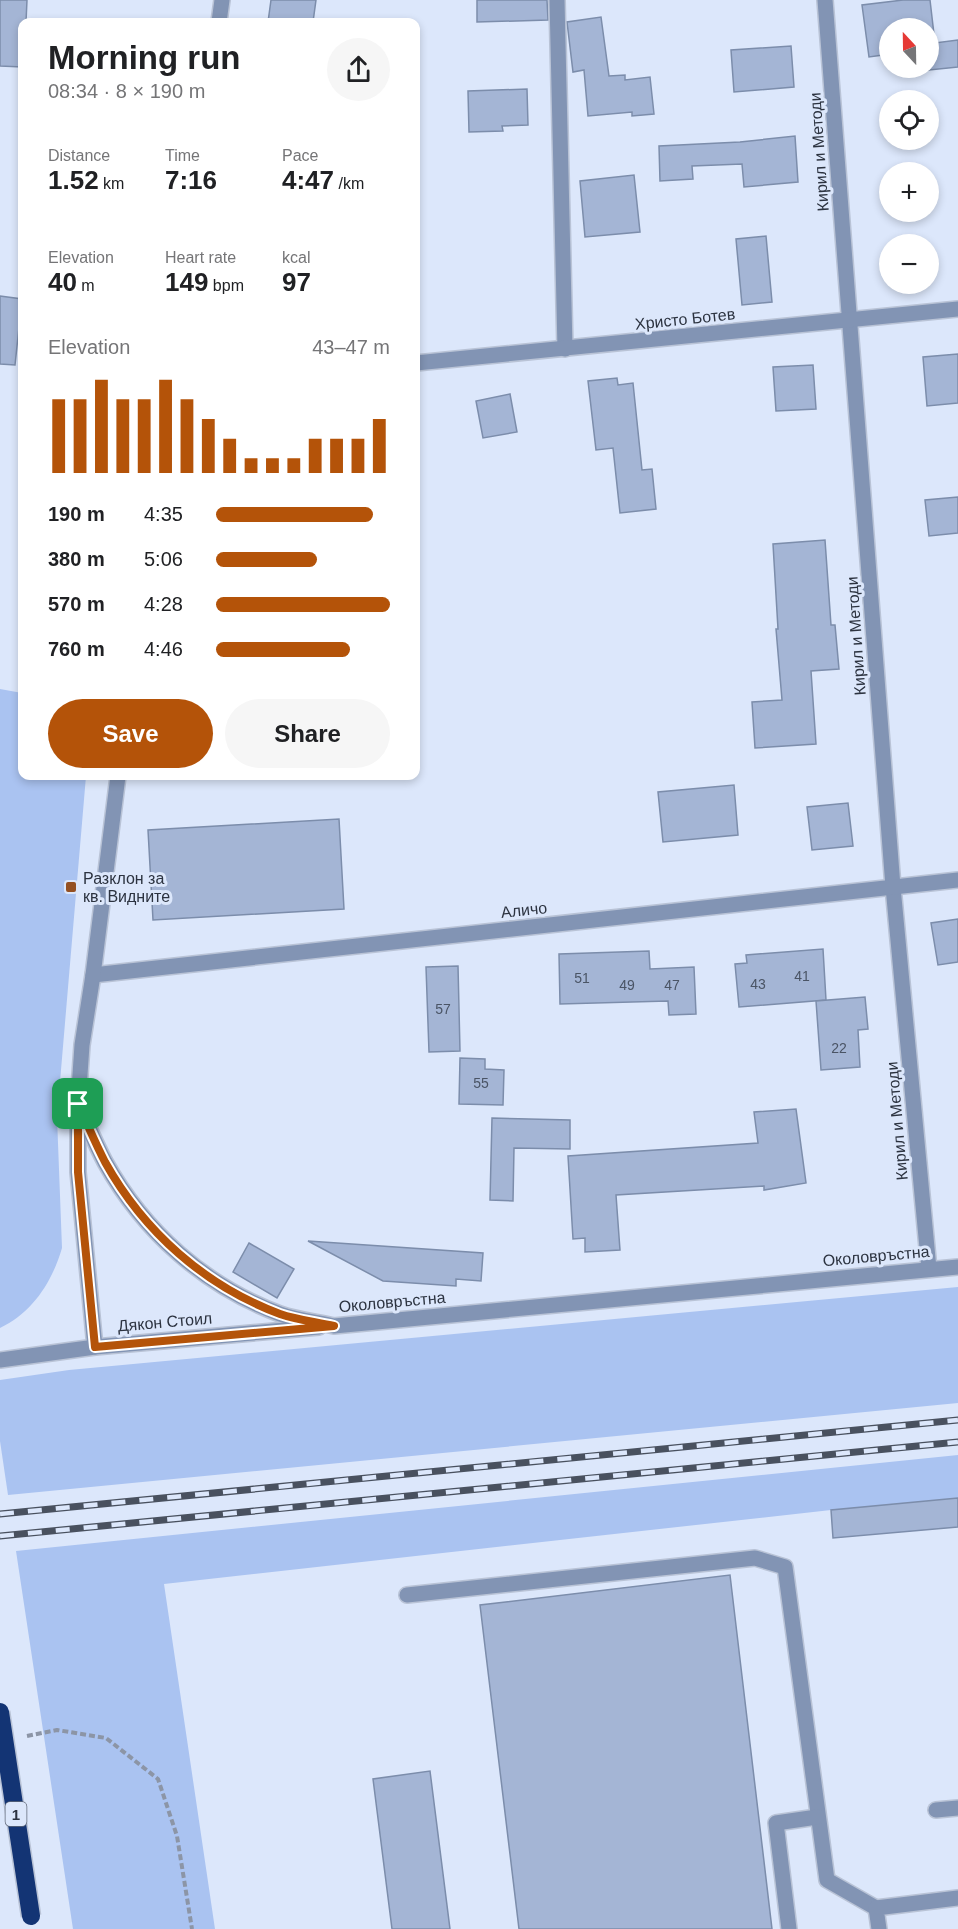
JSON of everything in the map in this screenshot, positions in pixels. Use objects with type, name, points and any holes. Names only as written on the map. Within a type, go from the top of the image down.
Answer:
[{"type":"highway","name":"1","points":[[0,1712],[31,1916]]},
{"type":"street","points":[[220,18],[222,0]]},
{"type":"street","points":[[557,0],[565,349]]},
{"type":"street","name":"Кирил и Методи","points":[[825,0],[893,888],[929,1269]]},
{"type":"street","name":"Христо Ботев","points":[[420,363],[958,309]]},
{"type":"street","name":"Околовръстна","points":[[117,780],[82,1045],[78,1104],[106,1163],[133,1205],[163,1241],[198,1271],[242,1298],[282,1315],[334,1326],[958,1267]]},
{"type":"street","name":"Аличо","points":[[93,975],[958,880]]},
{"type":"street","points":[[78,1104],[78,1172],[95,1347]]},
{"type":"street","name":"Дякон Стоил","points":[[0,1360],[95,1347],[334,1326]]},
{"type":"street","points":[[407,1596],[755,1558],[785,1567],[827,1880],[876,1908],[958,1898]]},
{"type":"street","points":[[936,1810],[958,1808]]},
{"type":"street","points":[[789,1929],[776,1823],[817,1817]]},
{"type":"street","points":[[876,1908],[879,1929]]},
{"type":"path","points":[[23,1736],[57,1730],[106,1738],[158,1779],[177,1836],[192,1929]]},
{"type":"shaded area","points":[[0,689],[18,692],[18,780],[86,780],[57,1117],[62,1248],[53,1273],[40,1295],[22,1314],[0,1328]]},
{"type":"shaded area","points":[[958,1287],[958,1403],[8,1495],[0,1441],[0,1380],[69,1370]]},
{"type":"shaded area","points":[[958,1455],[958,1498],[164,1584],[215,1929],[73,1929],[16,1551]]},
{"type":"building","points":[[0,0],[27,0],[26,18],[18,18],[18,67],[0,66]]},
{"type":"building","points":[[271,0],[316,0],[314,18],[269,18]]},
{"type":"building","points":[[477,0],[547,0],[548,20],[477,22]]},
{"type":"building","points":[[903,0],[930,0],[932,18],[879,18],[879,56],[869,57],[862,5]]},
{"type":"building","points":[[601,17],[609,76],[625,75],[625,80],[650,77],[654,114],[632,116],[632,112],[588,116],[584,70],[573,72],[567,22]]},
{"type":"building","points":[[958,40],[958,67],[939,69],[939,42]]},
{"type":"building","points":[[791,46],[794,87],[734,92],[731,50]]},
{"type":"building","points":[[527,89],[528,125],[502,126],[503,131],[469,132],[468,91]]},
{"type":"building","points":[[795,136],[798,182],[744,187],[742,164],[692,166],[693,179],[660,181],[659,146],[740,142]]},
{"type":"building","points":[[634,175],[640,232],[585,237],[580,181]]},
{"type":"building","points":[[766,236],[772,302],[742,305],[736,239]]},
{"type":"building","points":[[0,296],[18,298],[18,337],[15,365],[0,364]]},
{"type":"building","points":[[958,354],[958,403],[927,406],[923,357]]},
{"type":"building","points":[[813,365],[816,409],[776,411],[773,367]]},
{"type":"building","points":[[617,378],[618,385],[633,383],[642,470],[652,469],[656,509],[620,513],[613,448],[596,450],[588,381]]},
{"type":"building","points":[[510,394],[517,432],[483,438],[476,401]]},
{"type":"building","points":[[958,497],[958,533],[929,536],[925,500]]},
{"type":"building","points":[[825,540],[831,625],[835,625],[839,669],[811,671],[816,744],[755,748],[752,702],[782,700],[776,629],[778,629],[773,544]]},
{"type":"building","points":[[734,785],[738,835],[663,842],[658,792]]},
{"type":"building","points":[[848,803],[853,846],[812,850],[807,807]]},
{"type":"building","points":[[339,819],[344,909],[153,920],[148,830]]},
{"type":"building","points":[[958,919],[958,962],[938,965],[931,923]]},
{"type":"building","points":[[823,949],[826,1000],[739,1007],[735,964],[747,963],[746,955]]},
{"type":"building","points":[[649,951],[650,969],[694,967],[696,1014],[669,1015],[668,1001],[560,1004],[559,954]]},
{"type":"building","points":[[458,966],[460,1051],[429,1052],[426,967]]},
{"type":"building","points":[[865,997],[868,1029],[858,1030],[860,1067],[821,1070],[816,1001]]},
{"type":"building","points":[[460,1058],[485,1059],[485,1069],[504,1070],[503,1105],[459,1104]]},
{"type":"building","points":[[796,1109],[806,1183],[764,1190],[764,1186],[616,1195],[620,1250],[585,1252],[585,1238],[573,1239],[568,1156],[758,1143],[754,1112]]},
{"type":"building","points":[[492,1118],[570,1120],[570,1149],[514,1148],[513,1201],[490,1200]]},
{"type":"building","points":[[308,1241],[483,1253],[481,1281],[456,1279],[456,1286],[383,1281]]},
{"type":"building","points":[[249,1243],[294,1269],[277,1298],[233,1272]]},
{"type":"building","points":[[958,1498],[958,1527],[833,1538],[831,1510]]},
{"type":"building","points":[[730,1575],[772,1929],[519,1929],[480,1605]]},
{"type":"building","points":[[430,1771],[450,1929],[392,1929],[373,1779]]},
{"type":"railway","points":[[0,1514],[958,1420]]},
{"type":"railway","points":[[0,1536],[958,1442]]},
{"type":"place","name":"Разклон за кв. Видните","points":[[71,887]]},
{"type":"route","points":[[78,1104],[106,1163],[133,1205],[163,1241],[198,1271],[242,1298],[282,1315],[334,1326],[95,1347],[78,1172],[78,1104]]}]
